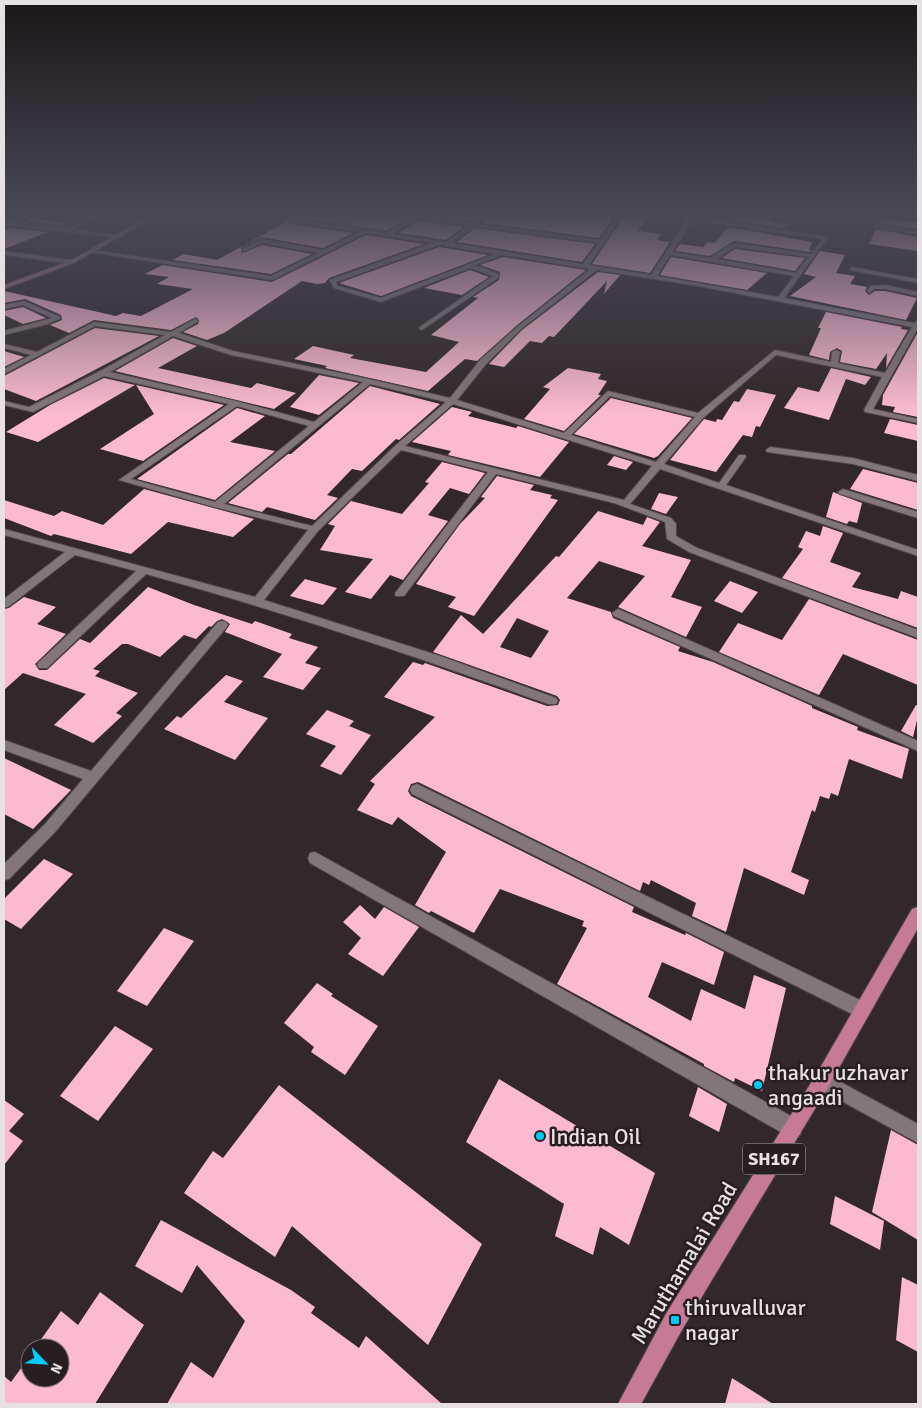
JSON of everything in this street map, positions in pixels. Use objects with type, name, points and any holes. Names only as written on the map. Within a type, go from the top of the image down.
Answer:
[{"type":"main road","points":[[4,287],[21,281]]},
{"type":"main road","name":"Maruthamalai Road","points":[[633,1403],[675,1320],[822,1081],[916,921]]},
{"type":"street","points":[[333,281],[336,287],[381,300],[432,281]]},
{"type":"street","points":[[422,328],[491,281]]},
{"type":"street","points":[[257,601],[314,529],[399,447],[452,401],[483,362],[519,328],[579,281]]},
{"type":"street","points":[[672,281],[918,325],[868,410],[918,421]]},
{"type":"street","points":[[779,300],[794,281]]},
{"type":"street","points":[[870,291],[872,287],[885,287],[918,294]]},
{"type":"street","points":[[4,307],[24,303],[58,318],[47,323],[38,323],[4,333]]},
{"type":"street","points":[[4,403],[30,410],[103,373],[195,321]]},
{"type":"street","points":[[4,372],[94,324],[174,334],[231,353],[369,381],[452,401],[658,465],[918,552]]},
{"type":"street","points":[[4,346],[37,354]]},
{"type":"street","points":[[619,503],[626,503],[700,416],[775,352],[887,376]]},
{"type":"street","points":[[834,364],[836,352]]},
{"type":"street","points":[[103,373],[236,403],[316,425]]},
{"type":"street","points":[[217,505],[369,381]]},
{"type":"street","points":[[564,437],[608,393],[700,416]]},
{"type":"street","points":[[236,403],[124,480],[314,529]]},
{"type":"street","points":[[399,447],[619,503],[668,520],[671,524],[671,537],[693,550],[918,634]]},
{"type":"street","points":[[770,450],[853,461],[918,478]]},
{"type":"street","points":[[721,486],[742,457]]},
{"type":"street","points":[[400,594],[493,471]]},
{"type":"street","points":[[843,492],[918,515]]},
{"type":"street","points":[[4,532],[257,601],[436,660],[552,701]]},
{"type":"street","points":[[4,604],[73,551]]},
{"type":"street","points":[[43,664],[144,570]]},
{"type":"street","points":[[618,613],[918,746]]},
{"type":"street","points":[[4,874],[50,828],[222,626]]},
{"type":"street","points":[[4,744],[93,777]]},
{"type":"street","points":[[417,790],[862,1010]]},
{"type":"street","points":[[315,858],[793,1128]]},
{"type":"street","points":[[822,1081],[918,1134]]},
{"type":"building","points":[[163,281],[275,281],[327,281],[325,283],[317,284],[302,281],[224,333],[207,340],[183,332],[198,324],[199,320],[196,317],[171,330],[94,320],[69,333],[50,325],[62,320],[61,315],[25,299],[4,303],[4,291],[116,316],[123,313],[141,316],[193,289],[157,284]]},
{"type":"building","points":[[345,281],[421,281],[381,296],[339,283]]},
{"type":"building","points":[[443,281],[483,281],[462,295],[424,288]]},
{"type":"building","points":[[498,281],[573,281],[516,326],[477,361],[465,359],[428,391],[325,368],[327,366],[294,359],[313,346],[354,355],[350,358],[426,372],[459,342],[431,335],[478,298],[473,297]]},
{"type":"building","points":[[587,281],[615,281],[604,294],[607,281],[554,337],[549,336],[542,343],[530,341],[504,367],[489,364],[522,330]]},
{"type":"building","points":[[693,281],[758,281],[747,290]]},
{"type":"building","points":[[811,281],[852,281],[850,284],[867,287],[865,291],[869,295],[875,291],[885,291],[917,298],[906,320],[790,296]]},
{"type":"building","points":[[23,307],[46,318],[23,324],[4,315],[4,311]]},
{"type":"building","points":[[826,312],[902,327],[901,329],[908,330],[886,368],[887,353],[876,369],[840,362],[842,351],[837,348],[830,352],[829,360],[809,355],[821,328],[818,328]]},
{"type":"building","points":[[95,328],[159,336],[36,401],[4,389],[4,376]]},
{"type":"building","points":[[918,332],[918,417],[893,412],[895,407],[882,405],[883,395]]},
{"type":"building","points":[[173,338],[197,346],[158,368],[251,388],[257,383],[296,393],[274,409],[115,371]]},
{"type":"building","points":[[4,351],[24,357],[4,367]]},
{"type":"building","points":[[568,368],[601,374],[598,379],[607,381],[598,395],[601,395],[564,431],[524,419],[550,389],[543,387]]},
{"type":"building","points":[[831,368],[871,377],[865,385],[846,379],[829,420],[784,408],[798,387],[819,392]]},
{"type":"building","points":[[319,375],[359,383],[319,415],[290,407]]},
{"type":"building","points":[[104,378],[135,385],[38,442],[6,432],[50,405]]},
{"type":"building","points":[[136,385],[224,405],[143,461],[100,449],[154,414]]},
{"type":"building","points":[[370,386],[440,404],[399,440],[396,439],[362,471],[352,469],[327,495],[338,498],[315,520],[267,507],[262,512],[228,503],[288,454],[291,454]]},
{"type":"building","points":[[747,389],[776,395],[760,427],[756,426],[752,437],[743,435],[716,472],[670,460],[704,419],[716,422],[717,419],[722,420],[734,401],[739,402]]},
{"type":"building","points":[[611,398],[692,418],[658,456],[654,458],[574,434]]},
{"type":"building","points":[[452,407],[472,412],[468,416],[516,428],[518,426],[569,442],[540,477],[448,455],[451,451],[412,442]]},
{"type":"building","points":[[237,408],[265,416],[230,442],[275,451],[215,500],[137,479]]},
{"type":"building","points":[[890,419],[918,425],[918,441],[884,433]]},
{"type":"building","points":[[614,456],[633,462],[626,470],[607,465]]},
{"type":"building","points":[[442,462],[485,473],[469,494],[450,488],[428,515],[448,521],[403,580],[390,575],[371,599],[345,592],[373,559],[320,550],[335,526],[328,524],[351,501],[402,514],[429,483],[425,482]]},
{"type":"building","points":[[863,469],[918,483],[918,510],[850,489]]},
{"type":"building","points":[[497,476],[534,485],[530,490],[552,495],[550,498],[558,500],[474,616],[448,607],[456,597],[416,584],[460,524],[485,498],[481,497]]},
{"type":"building","points":[[144,489],[254,519],[233,537],[168,522],[131,554],[54,534],[51,536],[4,518],[4,500],[54,516],[62,511],[103,525]]},
{"type":"building","points":[[833,492],[862,503],[857,523],[849,521],[847,524],[826,517]]},
{"type":"building","points":[[659,493],[678,497],[666,514],[651,509]]},
{"type":"building","points":[[598,511],[643,525],[647,517],[660,522],[642,546],[691,560],[671,597],[702,607],[686,637],[618,607],[645,576],[599,561],[567,598],[611,612],[613,618],[680,647],[678,651],[713,662],[858,727],[857,730],[909,749],[902,779],[849,759],[838,796],[831,793],[829,799],[820,796],[815,812],[812,810],[791,872],[809,880],[804,895],[744,868],[726,932],[692,916],[696,903],[651,880],[649,885],[643,882],[640,891],[418,782],[411,784],[408,791],[411,796],[634,907],[632,912],[685,935],[686,933],[724,952],[714,985],[662,962],[648,997],[691,1021],[701,989],[745,1009],[754,975],[786,988],[762,1091],[735,1078],[734,1082],[557,984],[587,928],[582,926],[584,921],[500,889],[474,933],[415,905],[446,852],[398,817],[392,825],[357,810],[375,784],[370,781],[435,717],[384,697],[413,662],[423,665],[425,663],[547,706],[558,705],[560,700],[557,696],[433,652],[461,615],[483,634],[556,556],[559,557]],"holes":[[[517,618],[549,631],[531,658],[500,647]]]},
{"type":"building","points":[[823,526],[843,533],[830,562],[861,573],[852,587],[898,599],[901,591],[918,597],[918,628],[782,578],[803,549],[798,547],[806,531],[820,536]]},
{"type":"building","points":[[305,579],[337,588],[323,605],[290,596]]},
{"type":"building","points":[[730,581],[758,592],[742,613],[714,601]]},
{"type":"building","points":[[148,587],[194,605],[252,624],[255,621],[292,634],[289,638],[318,647],[305,663],[321,668],[303,690],[263,677],[282,654],[225,632],[230,624],[222,619],[211,627],[209,626],[196,639],[184,635],[160,657],[128,644],[122,644],[93,669],[100,671],[95,676],[138,693],[116,713],[122,716],[93,743],[54,725],[86,694],[23,673],[4,690],[4,609],[9,608],[24,597],[56,607],[37,624],[66,634],[35,664],[39,670],[47,670],[80,639],[90,643]]},
{"type":"building","points":[[809,599],[918,640],[918,685],[843,654],[819,695],[719,652],[738,623],[782,640]]},
{"type":"building","points":[[226,675],[243,681],[224,702],[268,718],[235,760],[164,729],[177,716],[181,718]]},
{"type":"building","points":[[916,705],[918,706],[918,716],[913,737],[901,731]]},
{"type":"building","points":[[327,710],[354,721],[349,726],[371,735],[341,775],[320,766],[336,746],[306,734]]},
{"type":"building","points":[[4,758],[71,790],[33,829],[4,814]]},
{"type":"building","points":[[44,859],[73,874],[21,929],[4,919],[4,899]]},
{"type":"building","points":[[360,905],[375,919],[384,907],[419,927],[383,976],[348,954],[361,938],[343,922]]},
{"type":"building","points":[[164,928],[194,941],[147,1006],[117,991]]},
{"type":"building","points":[[317,983],[333,994],[331,996],[378,1026],[345,1075],[311,1052],[314,1047],[284,1023]]},
{"type":"building","points":[[115,1026],[153,1049],[98,1121],[60,1096]]},
{"type":"building","points":[[499,1079],[655,1173],[629,1245],[600,1227],[593,1255],[555,1236],[564,1204],[466,1142]]},
{"type":"building","points":[[279,1085],[482,1244],[428,1345],[292,1226],[275,1257],[184,1193],[213,1151],[223,1158]]},
{"type":"building","points":[[698,1087],[727,1104],[719,1132],[689,1116]]},
{"type":"building","points":[[4,1100],[24,1114],[9,1131],[23,1141],[4,1165]]},
{"type":"building","points":[[891,1130],[918,1145],[918,1240],[872,1212]]},
{"type":"building","points":[[835,1196],[884,1221],[880,1250],[830,1224]]},
{"type":"building","points":[[161,1220],[291,1290],[315,1307],[311,1313],[359,1348],[366,1336],[442,1404],[167,1404],[191,1362],[213,1378],[245,1321],[197,1265],[182,1293],[135,1266]]},
{"type":"building","points":[[902,1277],[918,1285],[918,1352],[896,1340]]},
{"type":"building","points":[[100,1292],[144,1325],[95,1404],[4,1404],[4,1376],[11,1382],[20,1370],[20,1388],[70,1388],[70,1338],[42,1338],[61,1311],[78,1325]]},
{"type":"building","points":[[732,1378],[773,1404],[725,1404]]},
{"type":"place","name":"thakur uzhavar angaadi","points":[[758,1085]]},
{"type":"place","name":"Indian Oil","points":[[540,1136]]},
{"type":"place","name":"thiruvalluvar nagar","points":[[675,1320]]}]
